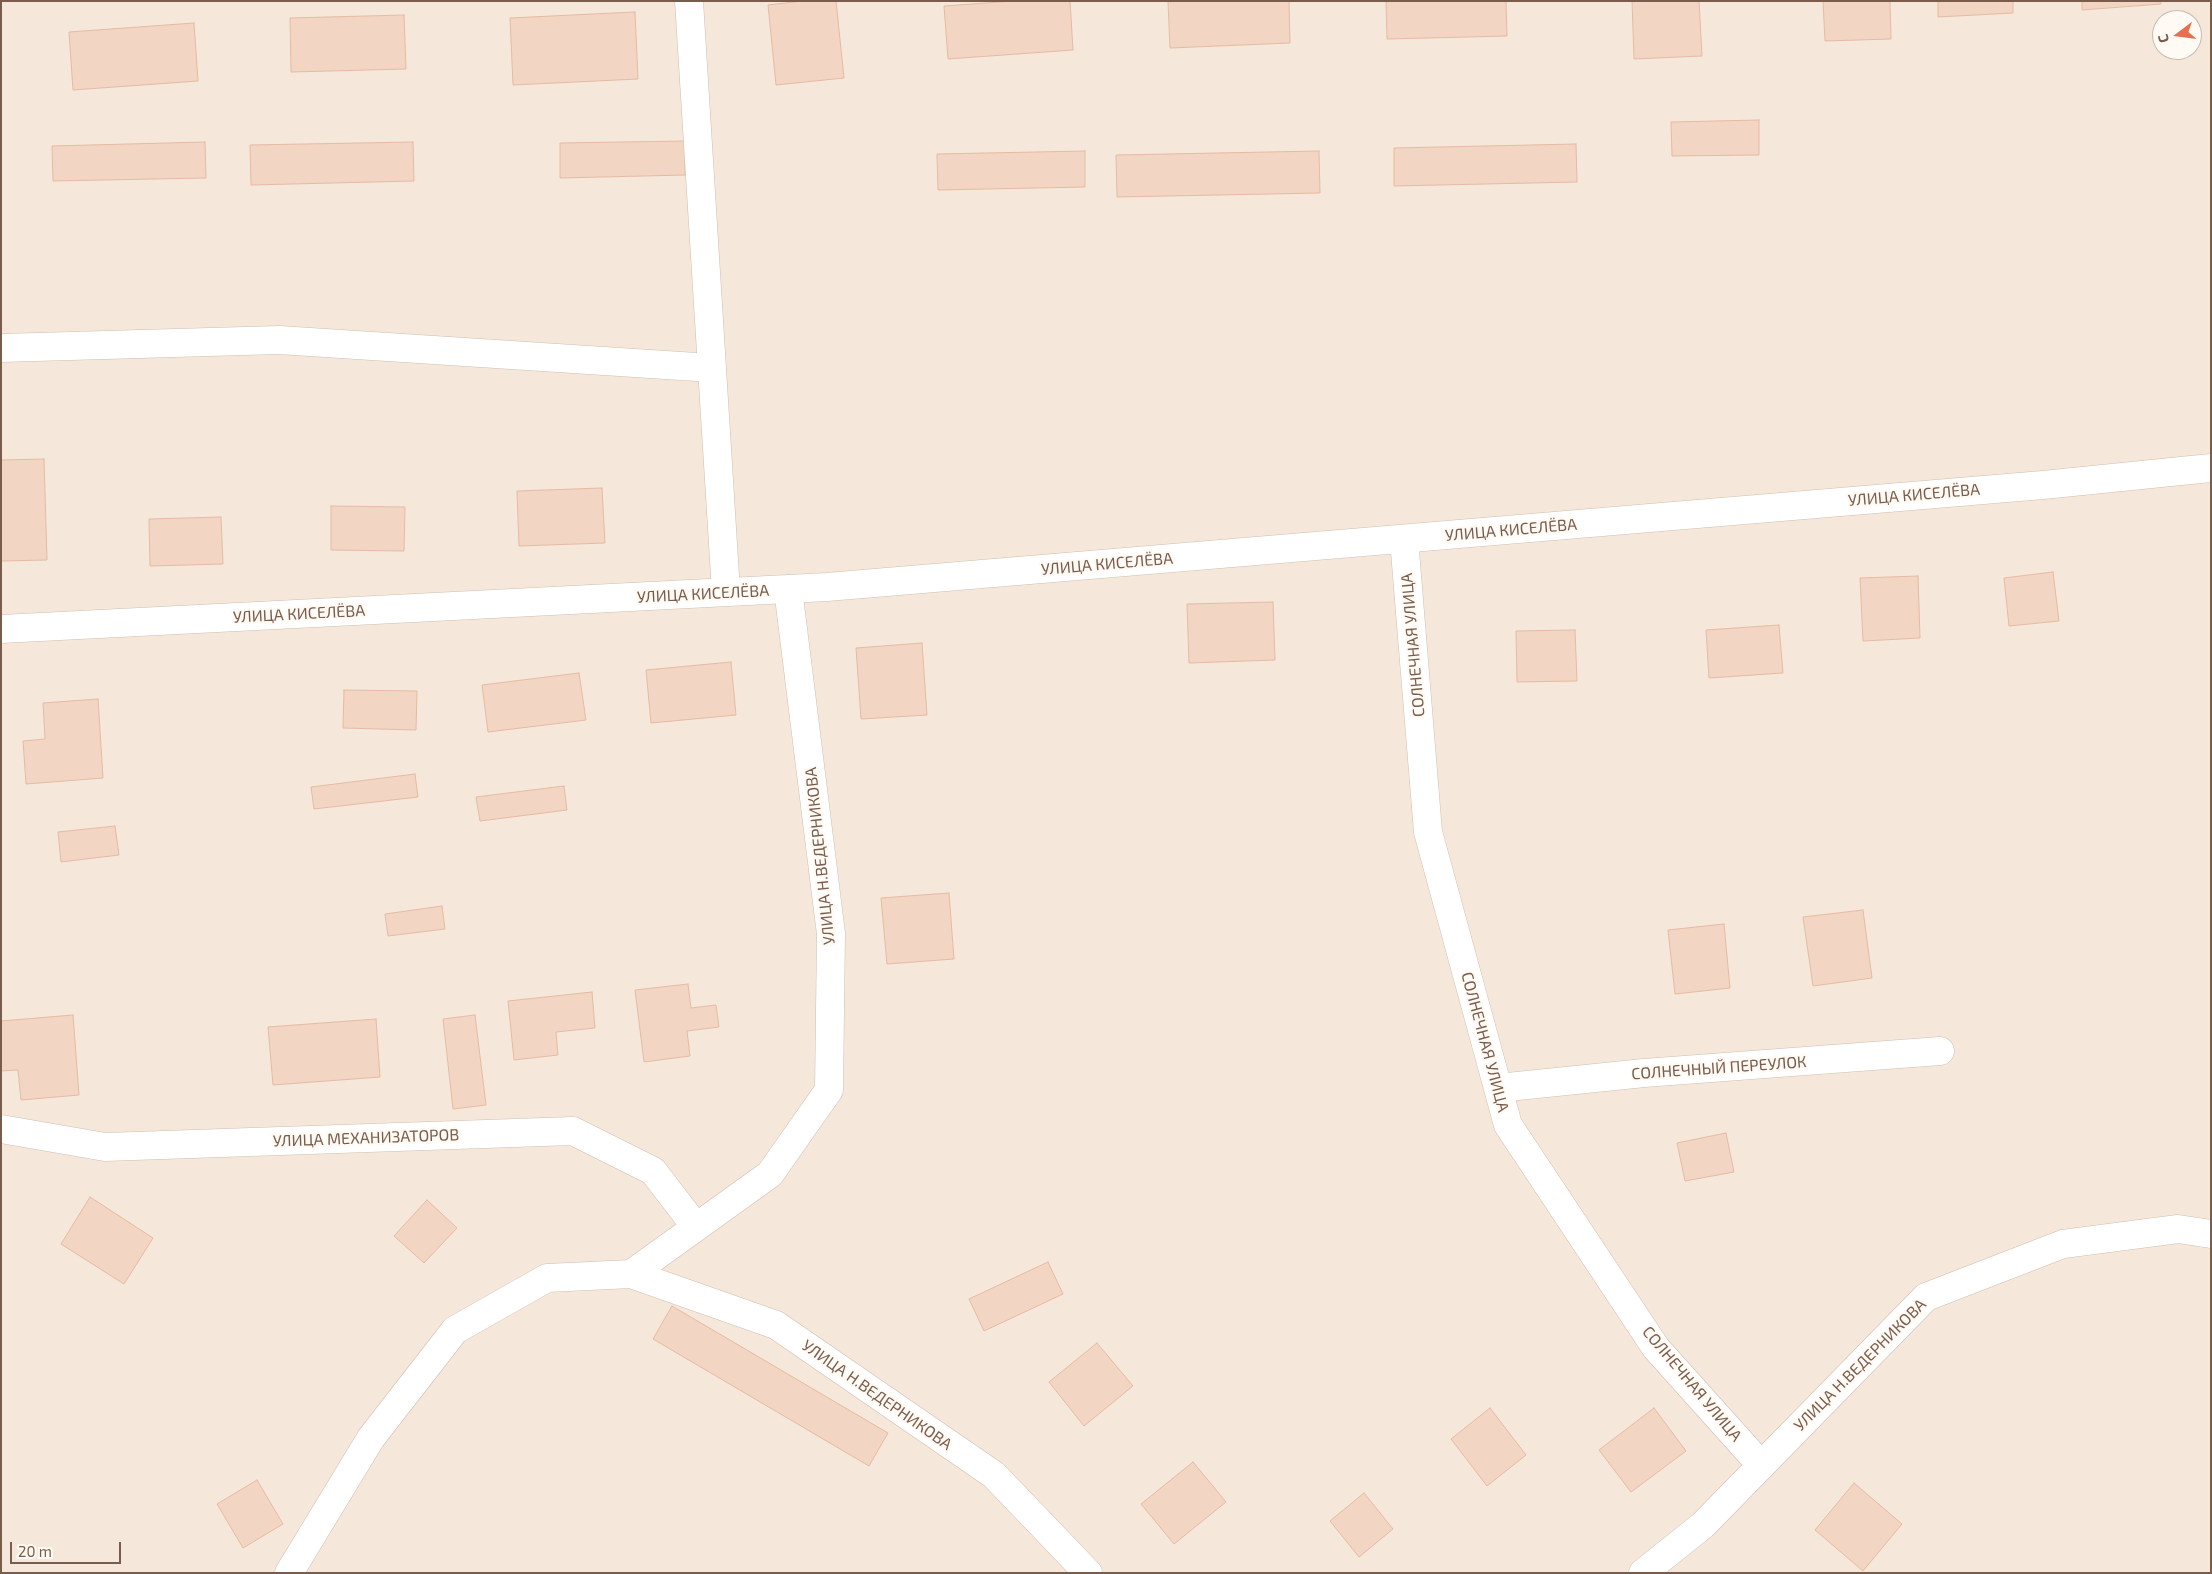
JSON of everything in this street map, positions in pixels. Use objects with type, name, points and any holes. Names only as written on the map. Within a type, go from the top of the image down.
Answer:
[{"type":"street","points":[[689,1],[726,592]]},
{"type":"street","points":[[1,348],[279,340],[712,368]]},
{"type":"street","name":"УЛИЦА КИСЕЛЁВА","points":[[1,629],[788,589],[1404,539],[2211,468]]},
{"type":"street","name":"СОЛНЕЧНАЯ УЛИЦА","points":[[1404,539],[1428,832],[1508,1125],[1656,1348],[1761,1465]]},
{"type":"street","name":"УЛИЦА Н.ВЕДЕРНИКОВА","points":[[631,1274],[770,1174],[829,1090],[831,934],[788,589]]},
{"type":"street","name":"СОЛНЕЧНЫЙ ПЕРЕУЛОК","points":[[1498,1088],[1644,1073],[1940,1051]]},
{"type":"street","name":"УЛИЦА МЕХАНИЗАТОРОВ","points":[[1,1129],[105,1147],[573,1131],[654,1171],[696,1227]]},
{"type":"street","name":"УЛИЦА Н.ВЕДЕРНИКОВА","points":[[1643,1573],[1703,1525],[1926,1297],[2063,1244],[2178,1229],[2211,1234]]},
{"type":"street","name":"УЛИЦА Н.ВЕДЕРНИКОВА","points":[[289,1573],[371,1438],[455,1330],[547,1278],[631,1274],[776,1325],[994,1475],[1088,1573]]},
{"type":"shaded area","points":[[1,1],[2211,1],[2211,1573],[1,1573]]},
{"type":"building","points":[[802,1],[836,1],[844,78],[776,85],[768,5]]},
{"type":"building","points":[[1013,1],[1070,1],[1073,50],[948,59],[944,6]]},
{"type":"building","points":[[1168,1],[1289,1],[1290,43],[1170,48]]},
{"type":"building","points":[[1386,1],[1506,1],[1507,36],[1387,39]]},
{"type":"building","points":[[1632,1],[1699,1],[1702,56],[1634,59]]},
{"type":"building","points":[[1823,1],[1890,1],[1891,39],[1825,41]]},
{"type":"building","points":[[1938,1],[2013,1],[2013,13],[1938,17]]},
{"type":"building","points":[[2082,1],[2161,1],[2161,4],[2082,10]]},
{"type":"building","points":[[635,12],[638,79],[513,85],[510,18]]},
{"type":"building","points":[[404,15],[406,69],[291,72],[290,18]]},
{"type":"building","points":[[194,23],[198,81],[73,90],[69,32]]},
{"type":"building","points":[[1759,120],[1759,155],[1672,156],[1671,122]]},
{"type":"building","points":[[685,141],[685,175],[560,178],[560,143]]},
{"type":"building","points":[[205,142],[206,178],[53,181],[52,146]]},
{"type":"building","points":[[413,142],[414,181],[251,185],[250,145]]},
{"type":"building","points":[[1576,144],[1577,182],[1394,186],[1394,148]]},
{"type":"building","points":[[1085,151],[1085,187],[938,190],[937,154]]},
{"type":"building","points":[[1319,151],[1320,193],[1117,197],[1116,155]]},
{"type":"building","points":[[44,459],[47,560],[1,561],[1,460]]},
{"type":"building","points":[[602,488],[605,543],[519,546],[517,491]]},
{"type":"building","points":[[331,506],[405,507],[404,551],[331,550]]},
{"type":"building","points":[[221,517],[223,564],[150,566],[149,519]]},
{"type":"building","points":[[2053,572],[2059,621],[2009,626],[2004,578]]},
{"type":"building","points":[[1918,576],[1920,638],[1863,641],[1860,578]]},
{"type":"building","points":[[1273,602],[1275,660],[1189,663],[1187,604]]},
{"type":"building","points":[[1779,625],[1783,673],[1709,678],[1706,630]]},
{"type":"building","points":[[1575,630],[1577,681],[1517,682],[1516,631]]},
{"type":"building","points":[[922,643],[927,715],[861,719],[856,648]]},
{"type":"building","points":[[731,662],[736,715],[651,723],[646,670]]},
{"type":"building","points":[[579,673],[586,720],[488,732],[482,685]]},
{"type":"building","points":[[344,690],[417,691],[416,730],[343,728]]},
{"type":"building","points":[[98,699],[103,778],[26,784],[23,741],[45,739],[43,703]]},
{"type":"building","points":[[415,774],[418,797],[314,809],[311,787]]},
{"type":"building","points":[[564,786],[567,810],[480,821],[476,797]]},
{"type":"building","points":[[115,826],[119,855],[61,862],[58,832]]},
{"type":"building","points":[[949,893],[954,959],[887,964],[881,898]]},
{"type":"building","points":[[442,906],[445,929],[388,936],[385,914]]},
{"type":"building","points":[[1863,910],[1872,978],[1813,986],[1803,917]]},
{"type":"building","points":[[1724,924],[1730,988],[1675,994],[1668,930]]},
{"type":"building","points":[[688,984],[691,1008],[716,1005],[719,1027],[687,1031],[690,1056],[644,1062],[635,990]]},
{"type":"building","points":[[592,992],[595,1028],[556,1032],[558,1055],[514,1060],[508,1001]]},
{"type":"building","points":[[73,1015],[79,1095],[21,1100],[18,1070],[1,1071],[1,1021]]},
{"type":"building","points":[[475,1015],[486,1105],[453,1109],[443,1019]]},
{"type":"building","points":[[376,1019],[380,1077],[273,1085],[268,1027]]},
{"type":"building","points":[[1726,1133],[1734,1172],[1685,1181],[1677,1143]]},
{"type":"building","points":[[90,1197],[153,1238],[124,1284],[61,1244]]},
{"type":"building","points":[[427,1200],[457,1228],[424,1263],[394,1236]]},
{"type":"building","points":[[1048,1262],[1063,1294],[984,1331],[969,1299]]},
{"type":"building","points":[[672,1306],[888,1433],[869,1466],[653,1339]]},
{"type":"building","points":[[1097,1343],[1133,1386],[1084,1426],[1049,1382]]},
{"type":"building","points":[[1490,1408],[1526,1455],[1487,1486],[1451,1439]]},
{"type":"building","points":[[1654,1408],[1686,1451],[1631,1492],[1599,1450]]},
{"type":"building","points":[[1193,1462],[1226,1502],[1174,1544],[1141,1504]]},
{"type":"building","points":[[257,1480],[283,1524],[243,1548],[217,1504]]},
{"type":"building","points":[[1854,1483],[1902,1524],[1863,1571],[1815,1530]]},
{"type":"building","points":[[1364,1493],[1393,1529],[1359,1557],[1330,1521]]}]
